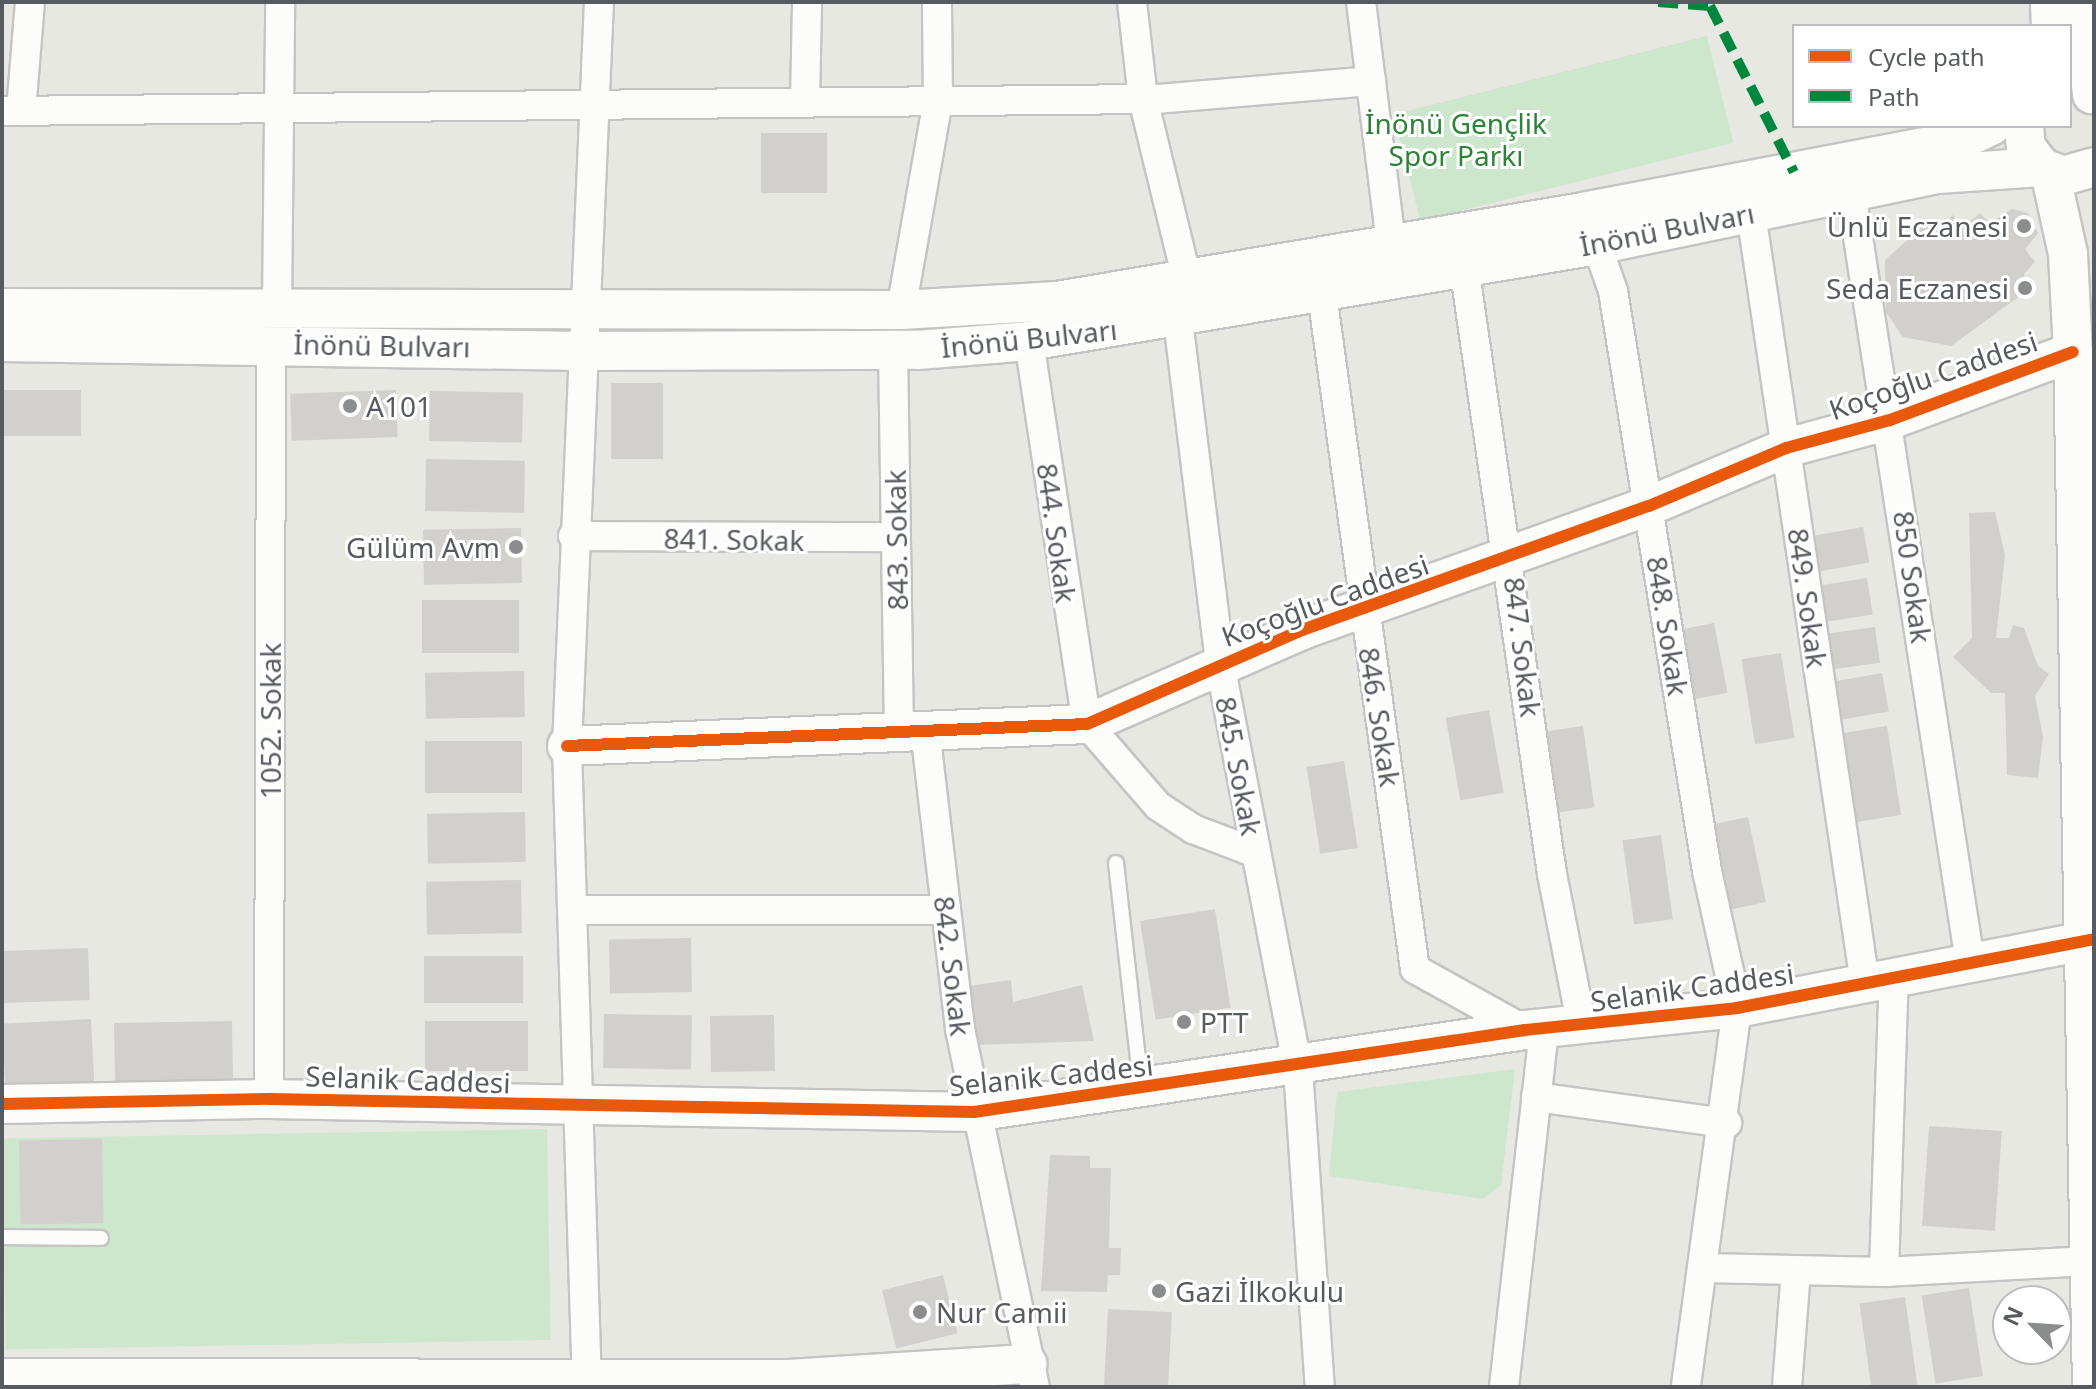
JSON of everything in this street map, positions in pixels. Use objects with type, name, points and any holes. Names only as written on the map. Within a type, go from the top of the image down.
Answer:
[{"type":"main road","points":[[2050,2],[2051,24]]},
{"type":"main road","points":[[2081,2],[2085,92]]},
{"type":"main road","name":"İnönü Bulvarı","points":[[2,308],[584,351],[893,350],[1029,341],[1183,302],[1391,242],[1946,143],[1986,128]]},
{"type":"main road","points":[[2024,128],[2026,147],[2046,170],[2068,254],[2089,939],[2092,1387]]},
{"type":"main road","name":"İnönü Bulvarı","points":[[2,342],[585,311],[901,310],[1183,302],[1322,294],[1464,266],[1597,245],[1962,170],[2046,170],[2076,175],[2094,167]]},
{"type":"main road","name":"Koçoğlu Caddesi","points":[[567,746],[1087,724],[1158,698],[1220,664],[1649,506],[1786,448],[1890,420],[2073,352]]},
{"type":"main road","name":"Selanik Caddesi","points":[[2,1104],[269,1099],[576,1108],[974,1112],[1298,1068],[1534,1031],[1737,1008],[2089,939]]},
{"type":"main road","points":[[2,1378],[587,1382],[1031,1376]]},
{"type":"street","points":[[30,2],[11,111],[278,105],[1143,99],[1371,81]]},
{"type":"street","name":"1052. Sokak","points":[[269,1099],[274,326],[280,2]]},
{"type":"street","points":[[587,1382],[567,746],[573,536],[597,102],[599,2]]},
{"type":"street","points":[[805,101],[807,2]]},
{"type":"street","points":[[901,310],[938,101],[937,2]]},
{"type":"street","name":"845. Sokak","points":[[1132,2],[1143,99],[1183,302],[1220,664],[1298,1068],[1320,1387]]},
{"type":"street","points":[[1361,2],[1391,242]]},
{"type":"street","name":"850 Sokak","points":[[1851,192],[1890,420],[1970,962]]},
{"type":"street","name":"849. Sokak","points":[[1751,213],[1786,448],[1880,980],[1884,1272]]},
{"type":"street","name":"848. Sokak","points":[[1597,245],[1613,291],[1707,871],[1737,1008],[1727,1123],[1686,1387]]},
{"type":"street","name":"847. Sokak","points":[[1464,266],[1511,558],[1552,874],[1582,1027]]},
{"type":"street","name":"846. Sokak","points":[[1322,294],[1363,611],[1415,969],[1534,1031]]},
{"type":"street","name":"844. Sokak","points":[[1029,341],[1087,724]]},
{"type":"street","name":"843. Sokak","points":[[893,350],[896,537],[912,730]]},
{"type":"street","name":"841. Sokak","points":[[573,536],[896,537]]},
{"type":"street","points":[[1087,724],[1158,806],[1193,829],[1256,853]]},
{"type":"street","name":"842. Sokak","points":[[912,730],[946,910],[974,1112],[1031,1376]]},
{"type":"street","points":[[573,910],[946,910]]},
{"type":"street","points":[[1504,1387],[1536,1097],[1534,1031]]},
{"type":"street","points":[[1536,1097],[1727,1123]]},
{"type":"street","points":[[1705,1268],[1884,1272],[2089,1261]]},
{"type":"street","points":[[1787,1387],[1796,1271]]},
{"type":"lane","points":[[1116,863],[1141,1089]]},
{"type":"lane","points":[[2,1237],[101,1238]]},
{"type":"green space","name":"İnönü Gençlik Spor Parkı","points":[[1707,36],[1734,143],[1420,221],[1394,114]]},
{"type":"green space","points":[[1515,1069],[1501,1185],[1483,1199],[1329,1176],[1337,1092]]},
{"type":"green space","points":[[547,1129],[551,1340],[6,1349],[2,1139]]},
{"type":"building","points":[[761,133],[827,133],[827,193],[761,193]]},
{"type":"building","points":[[2012,209],[2028,213],[2038,233],[2025,249],[2035,262],[2024,274],[2027,291],[1951,346],[1903,337],[1886,312],[1885,260],[1930,220],[1938,229],[1953,215],[1962,228],[1980,213],[1990,223]]},
{"type":"building","points":[[611,383],[663,383],[663,459],[611,459]]},
{"type":"building","points":[[2,390],[81,390],[81,436],[2,436]]},
{"type":"building","points":[[396,390],[398,437],[292,441],[290,394]]},
{"type":"building","points":[[430,391],[523,393],[522,443],[429,441]]},
{"type":"building","points":[[426,459],[525,461],[524,513],[425,511]]},
{"type":"building","points":[[1995,512],[2005,555],[1996,638],[2009,638],[2013,625],[2024,628],[2038,666],[2049,674],[2035,696],[2043,737],[2038,778],[2007,775],[2005,693],[1991,693],[1953,657],[1972,638],[1969,513]]},
{"type":"building","points":[[1863,527],[1869,562],[1814,572],[1808,537]]},
{"type":"building","points":[[521,528],[522,583],[424,585],[423,530]]},
{"type":"building","points":[[1867,578],[1873,615],[1823,622],[1818,586]]},
{"type":"building","points":[[422,600],[519,600],[519,653],[422,653]]},
{"type":"building","points":[[1714,623],[1728,693],[1688,700],[1675,631]]},
{"type":"building","points":[[1875,627],[1880,663],[1830,670],[1824,634]]},
{"type":"building","points":[[1781,653],[1794,738],[1755,744],[1741,659]]},
{"type":"building","points":[[524,671],[525,717],[426,719],[425,673]]},
{"type":"building","points":[[1882,673],[1889,711],[1840,720],[1833,682]]},
{"type":"building","points":[[1489,710],[1504,793],[1460,800],[1446,718]]},
{"type":"building","points":[[1583,726],[1594,807],[1554,813],[1542,732]]},
{"type":"building","points":[[1887,726],[1901,815],[1853,823],[1839,734]]},
{"type":"building","points":[[425,741],[522,741],[522,793],[425,793]]},
{"type":"building","points":[[1344,761],[1358,848],[1320,854],[1306,767]]},
{"type":"building","points":[[525,812],[526,862],[428,864],[427,814]]},
{"type":"building","points":[[1748,817],[1766,902],[1726,911],[1708,826]]},
{"type":"building","points":[[1661,835],[1673,919],[1634,925],[1622,840]]},
{"type":"building","points":[[521,880],[522,933],[427,935],[426,882]]},
{"type":"building","points":[[1215,909],[1231,1008],[1156,1020],[1140,921]]},
{"type":"building","points":[[691,938],[692,992],[610,993],[609,939]]},
{"type":"building","points":[[88,948],[90,1000],[4,1003],[2,951]]},
{"type":"building","points":[[424,956],[523,956],[523,1003],[424,1003]]},
{"type":"building","points":[[1011,980],[1013,1002],[1082,985],[1094,1041],[976,1045],[969,986]]},
{"type":"building","points":[[604,1014],[692,1016],[691,1070],[603,1068]]},
{"type":"building","points":[[774,1015],[775,1071],[711,1072],[710,1016]]},
{"type":"building","points":[[91,1019],[94,1082],[5,1087],[2,1024]]},
{"type":"building","points":[[232,1021],[233,1084],[115,1086],[114,1023]]},
{"type":"building","points":[[425,1021],[528,1021],[528,1071],[425,1071]]},
{"type":"building","points":[[1929,1126],[2002,1131],[1995,1231],[1922,1226]]},
{"type":"building","points":[[102,1139],[103,1223],[20,1224],[19,1140]]},
{"type":"building","points":[[1050,1155],[1090,1156],[1090,1168],[1111,1168],[1109,1248],[1121,1248],[1120,1275],[1108,1275],[1107,1292],[1041,1291]]},
{"type":"building","name":"Nur Camii","points":[[943,1275],[958,1333],[896,1348],[882,1290]]},
{"type":"building","points":[[1969,1288],[1983,1376],[1936,1383],[1922,1296]]},
{"type":"building","points":[[1905,1297],[1917,1385],[1871,1387],[1859,1303]]},
{"type":"building","points":[[1108,1309],[1172,1312],[1168,1387],[1104,1387]]},
{"type":"marked path","points":[[1658,2],[1710,6],[1794,172]]},
{"type":"cycle path","points":[[567,746],[1087,724],[1302,630],[1649,506],[1786,448],[1890,420],[2073,352]]},
{"type":"cycle path","points":[[2,1104],[269,1099],[974,1112],[1525,1030],[1737,1008],[2094,939]]},
{"type":"place","name":"Ünlü Eczanesi","points":[[2024,226]]},
{"type":"place","name":"Seda Eczanesi","points":[[2025,288]]},
{"type":"place","name":"A101","points":[[350,406]]},
{"type":"place","name":"Gülüm Avm","points":[[516,547]]},
{"type":"place","name":"PTT","points":[[1184,1022]]},
{"type":"place","name":"Gazi İlkokulu","points":[[1159,1291]]},
{"type":"place","name":"Nur Camii","points":[[920,1312]]}]
